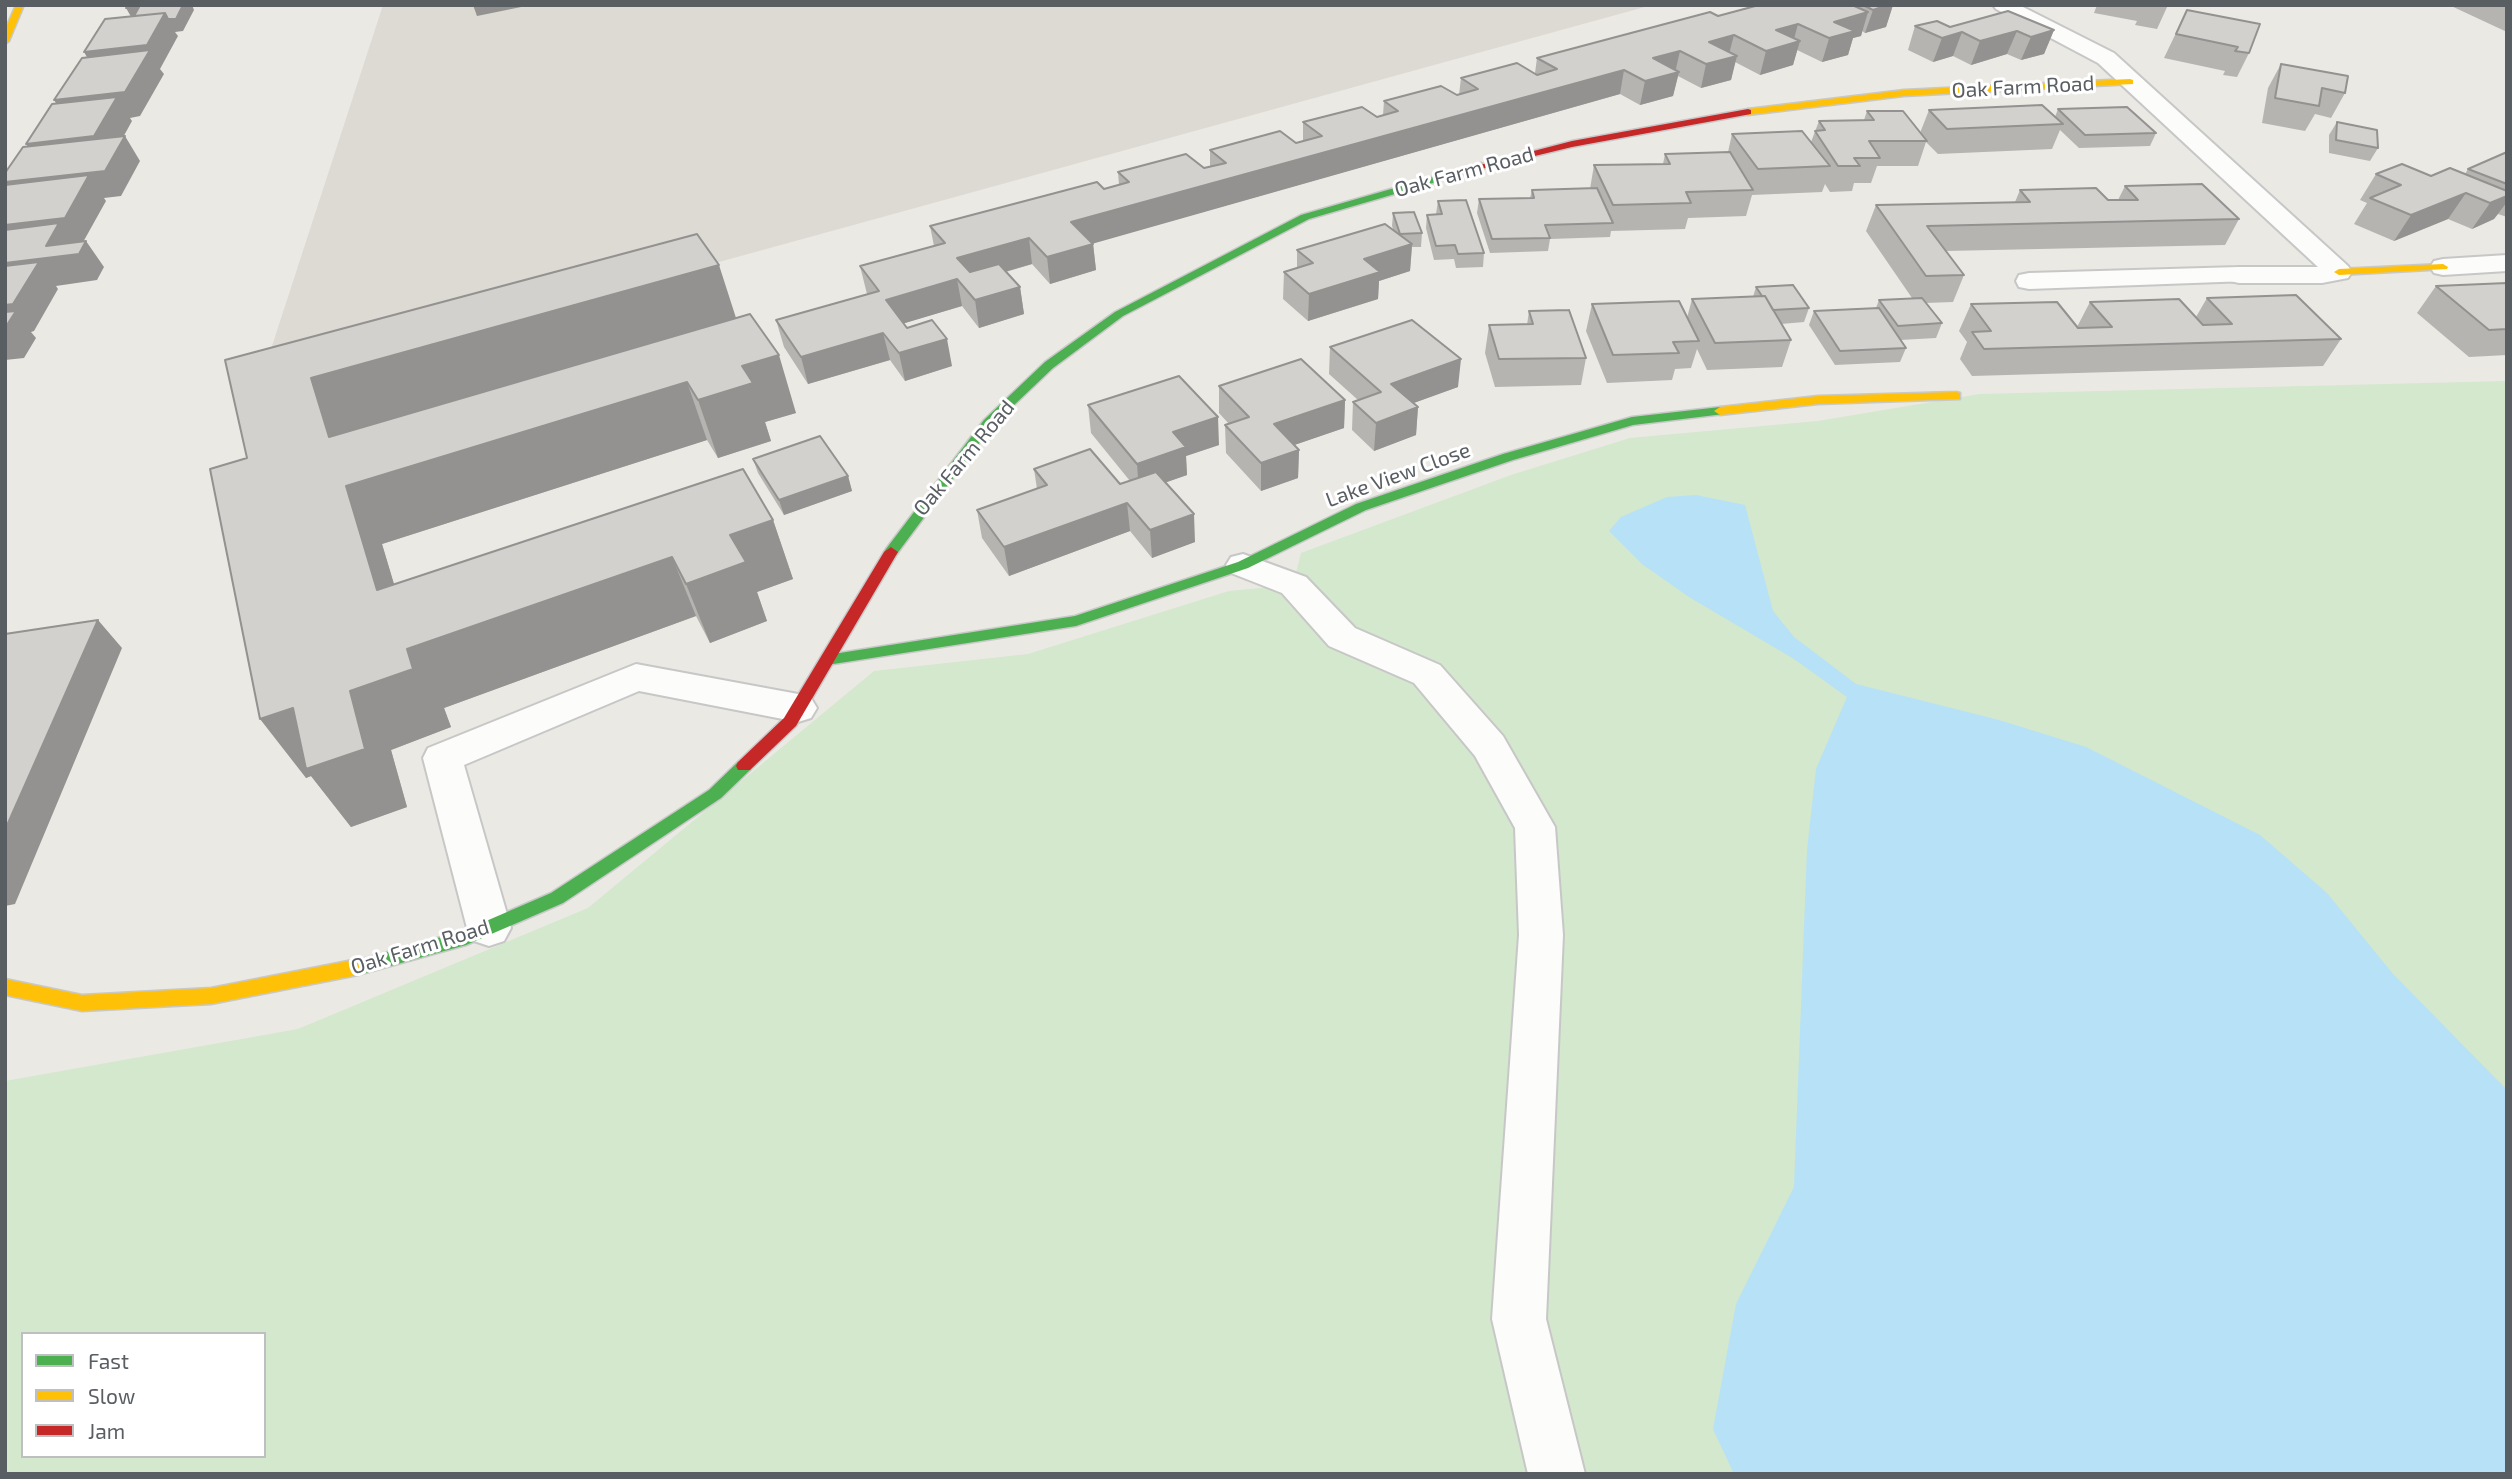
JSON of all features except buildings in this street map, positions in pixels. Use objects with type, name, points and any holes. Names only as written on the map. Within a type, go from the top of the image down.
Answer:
[{"type":"street","points":[[5,41],[19,5]]},
{"type":"street","name":"Oak Farm Road","points":[[2003,5],[2106,58],[2339,272]]},
{"type":"street","name":"Oak Farm Road","points":[[5,987],[82,1003],[211,996],[351,969],[466,938],[557,898],[715,794],[790,722],[900,537],[988,423],[1049,365],[1119,314],[1305,217],[1464,170],[1572,144],[1729,114],[1904,93],[2130,82]]},
{"type":"street","points":[[2029,281],[2322,275],[2339,272],[2482,267],[2507,263]]},
{"type":"street","name":"Lake View Close","points":[[827,660],[1076,621],[1243,565],[1361,507],[1508,457],[1632,421],[1818,401],[1956,396]]},
{"type":"street","points":[[1243,565],[1294,585],[1342,637],[1427,674],[1489,746],[1535,827],[1541,935],[1519,1320],[1557,1474]]},
{"type":"street","points":[[489,928],[442,758],[636,677],[798,708]]},
{"type":"shaded area","points":[[383,5],[1652,5],[258,389]]},
{"type":"green space","points":[[2507,381],[2507,1474],[1562,1474],[1528,1328],[1560,1474],[5,1474],[5,1081],[298,1029],[588,908],[874,671],[1028,654],[1229,591],[1293,585],[1301,553],[1511,475],[1630,438],[1818,421],[1980,394]]},
{"type":"water","points":[[1696,495],[1745,505],[1773,611],[1794,637],[1856,684],[1999,720],[2086,747],[2260,835],[2327,893],[2393,974],[2507,1090],[2507,1474],[1734,1474],[1713,1429],[1736,1304],[1794,1187],[1807,850],[1816,769],[1847,697],[1794,659],[1689,597],[1642,564],[1609,531],[1621,517],[1667,497]]},
{"type":"traffic: fast","points":[[891,552],[988,423],[1049,365],[1119,314],[1305,217],[1481,166]]},
{"type":"traffic: fast","points":[[827,660],[1076,621],[1243,565],[1361,507],[1508,457],[1632,421],[1720,411]]},
{"type":"traffic: fast","points":[[358,967],[466,938],[557,898],[715,794],[744,766]]},
{"type":"traffic: slow","points":[[5,41],[20,5]]},
{"type":"traffic: slow","points":[[1748,112],[1904,93],[2130,82]]},
{"type":"traffic: slow","points":[[2339,272],[2443,267]]},
{"type":"traffic: slow","points":[[1720,411],[1818,400],[1956,396]]},
{"type":"traffic: slow","points":[[5,987],[82,1003],[211,996],[358,967]]},
{"type":"traffic: jam","points":[[1481,166],[1572,144],[1748,112]]},
{"type":"traffic: jam","points":[[744,766],[790,722],[891,552]]}]
